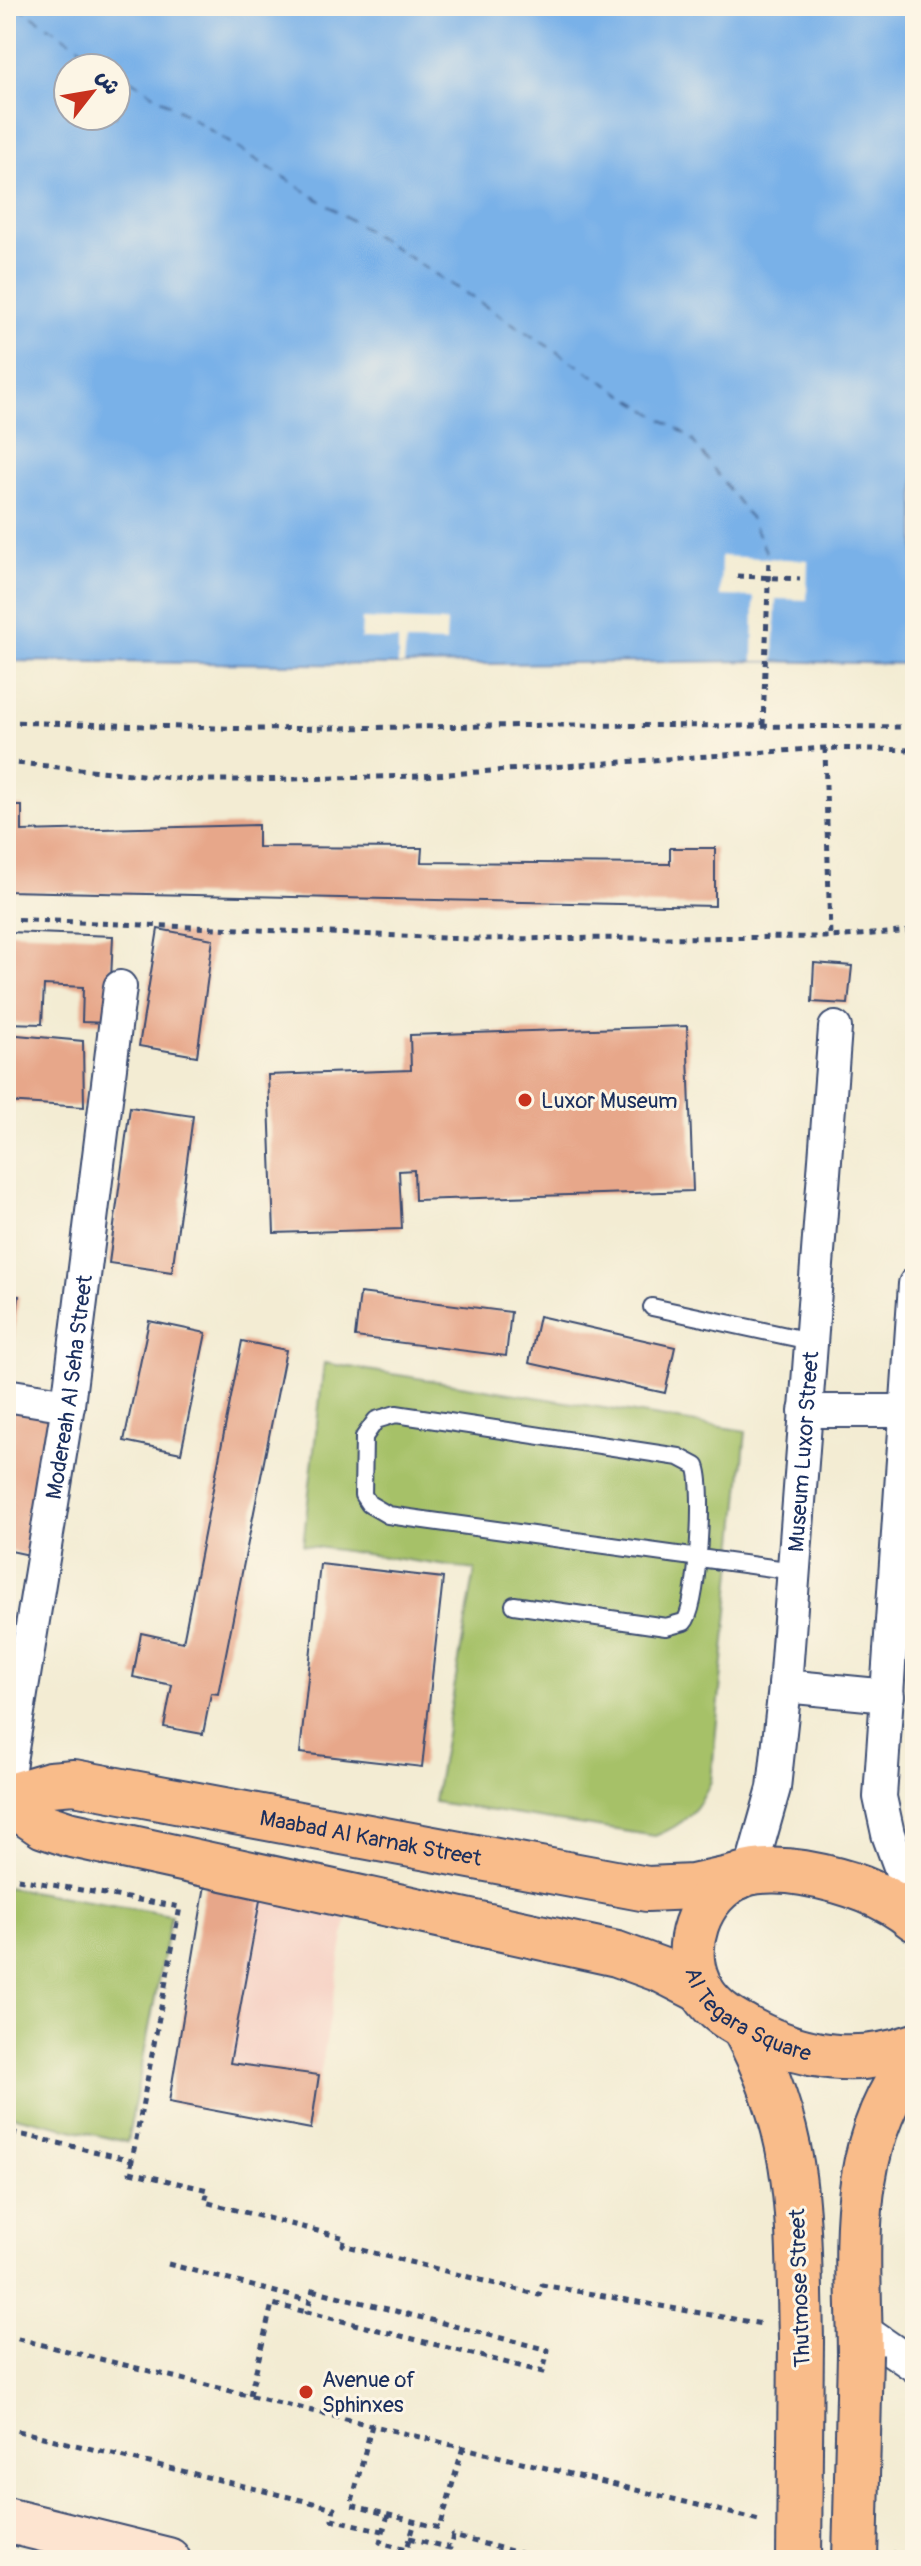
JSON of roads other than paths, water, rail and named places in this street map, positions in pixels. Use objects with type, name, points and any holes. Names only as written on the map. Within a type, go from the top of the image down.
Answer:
[{"type":"main road","name":"Maabad Al Karnak Street","points":[[6,1799],[50,1784],[74,1782],[647,1889],[693,1887],[744,1875]]},
{"type":"main road","name":"Maabad Al Karnak Street","points":[[6,1799],[44,1826],[68,1834],[617,1954],[661,1970],[702,1991]]},
{"type":"main road","points":[[744,1875],[792,1872],[834,1878],[874,1893],[915,1919]]},
{"type":"main road","name":"Al Tegara Square","points":[[744,1875],[716,1892],[700,1913],[692,1939],[692,1966],[702,1991],[719,2012],[777,2045],[814,2055],[852,2059],[890,2055],[915,2046]]},
{"type":"main road","name":"Thutmose Street","points":[[743,2026],[781,2107],[792,2150],[800,2333],[799,2560]]},
{"type":"main road","points":[[870,2555],[860,2341],[859,2198],[865,2155],[879,2114],[915,2057]]},
{"type":"main road","points":[[6,2520],[168,2560]]},
{"type":"street","name":"Modereah Al Seha Street","points":[[6,1786],[68,1405],[120,987]]},
{"type":"street","name":"Museum Luxor Street","points":[[744,1875],[774,1788],[785,1686],[835,1028]]},
{"type":"street","points":[[915,1284],[906,1555],[888,1696],[880,1797],[888,1834],[915,1908]]},
{"type":"street","points":[[6,1395],[68,1405]]},
{"type":"street","points":[[805,1411],[912,1411]]},
{"type":"street","points":[[785,1686],[888,1696]]},
{"type":"street","points":[[860,2341],[915,2366]]},
{"type":"lane","points":[[652,1307],[810,1341]]},
{"type":"lane","points":[[514,1605],[676,1627],[690,1616],[693,1607],[696,1558],[700,1474],[688,1460],[396,1414],[376,1420],[364,1437],[361,1485],[369,1504],[377,1511],[696,1558],[794,1571]]},
{"type":"water","points":[[6,6],[915,6],[915,664],[753,661],[398,665],[6,661]]},
{"type":"place","name":"Luxor Museum","points":[[525,1100]]},
{"type":"place","name":"Avenue of Sphinxes","points":[[306,2392]]}]
